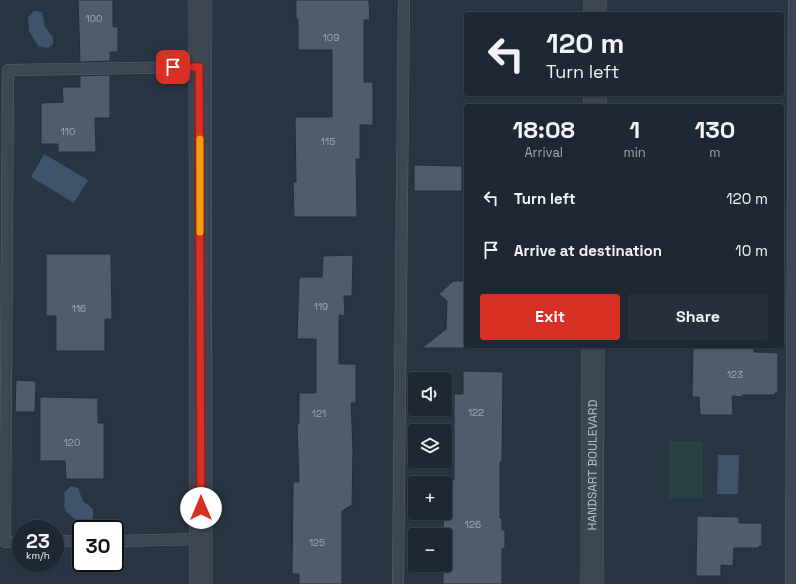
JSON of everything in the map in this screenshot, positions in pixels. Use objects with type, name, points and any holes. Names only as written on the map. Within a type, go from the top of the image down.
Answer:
[{"type":"street","points":[[200,0],[201,584]]},
{"type":"street","points":[[595,0],[595,12]]},
{"type":"street","name":"HANDSART BOULEVARD","points":[[592,584],[594,348]]},
{"type":"lane","points":[[398,584],[404,0]]},
{"type":"lane","points":[[791,584],[794,0]]},
{"type":"lane","points":[[12,542],[5,542],[8,70],[199,67]]},
{"type":"lane","points":[[124,541],[201,539]]},
{"type":"green space","points":[[669,441],[703,441],[703,498],[669,498]]},
{"type":"water","points":[[34,11],[42,12],[45,27],[53,37],[53,44],[48,48],[38,46],[29,31],[28,17]]},
{"type":"water","points":[[44,154],[88,180],[74,203],[31,177]]},
{"type":"water","points":[[718,455],[739,455],[738,494],[717,494]]},
{"type":"water","points":[[71,486],[78,488],[83,501],[93,509],[93,518],[91,520],[79,520],[69,514],[64,505],[64,493]]},
{"type":"building","points":[[78,0],[113,0],[113,27],[118,27],[118,52],[110,52],[110,61],[80,62]]},
{"type":"building","points":[[296,0],[369,0],[370,20],[364,20],[364,82],[373,82],[373,125],[360,125],[360,159],[356,159],[357,217],[294,217],[293,182],[296,182],[295,117],[332,117],[332,50],[298,50],[298,19],[296,19]]},
{"type":"building","points":[[110,75],[110,118],[95,118],[96,152],[58,152],[58,144],[41,144],[41,103],[63,102],[62,87],[80,87],[80,76]]},
{"type":"building","points":[[414,165],[462,166],[462,191],[414,191]]},
{"type":"building","points":[[46,254],[111,254],[112,319],[105,319],[105,351],[56,351],[56,316],[46,316]]},
{"type":"building","points":[[353,255],[352,296],[344,296],[345,316],[339,315],[339,364],[356,364],[356,403],[351,403],[353,450],[352,505],[342,511],[342,584],[299,584],[299,574],[292,574],[293,482],[299,482],[297,423],[299,423],[299,393],[316,393],[316,339],[297,339],[299,277],[322,277],[323,256]]},
{"type":"building","points":[[453,281],[464,281],[464,348],[422,348],[446,329],[447,301],[439,294]]},
{"type":"building","points":[[693,348],[754,348],[754,352],[778,353],[778,393],[775,393],[775,395],[742,395],[742,397],[732,396],[733,415],[700,415],[699,397],[692,397]]},
{"type":"building","points":[[463,371],[503,372],[500,518],[502,518],[502,530],[505,530],[505,548],[502,549],[502,584],[443,584],[443,572],[452,572],[452,528],[444,528],[443,520],[452,520],[452,480],[454,480],[454,394],[463,394]]},
{"type":"building","points":[[16,380],[36,381],[35,412],[15,412]]},
{"type":"building","points":[[40,397],[98,398],[98,423],[104,423],[104,479],[66,479],[65,461],[40,461]]},
{"type":"building","points":[[697,516],[739,517],[739,523],[762,523],[762,546],[759,546],[759,548],[734,548],[733,566],[721,565],[721,576],[696,576]]},
{"type":"slow traffic","points":[[200,139],[200,232]]},
{"type":"route","points":[[173,67],[199,67],[201,508]]}]
